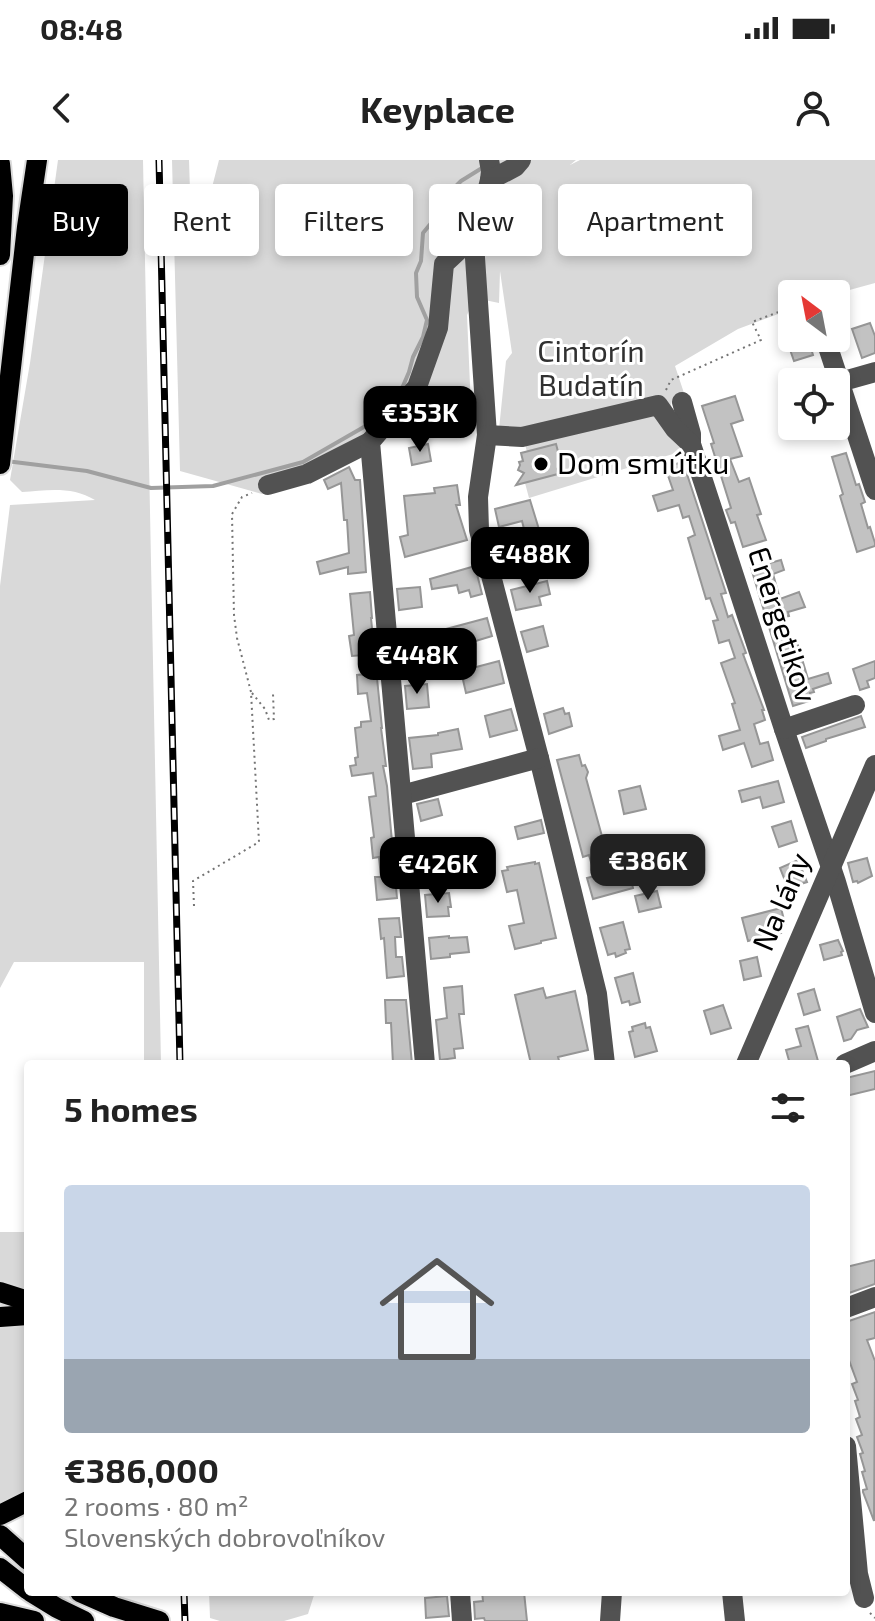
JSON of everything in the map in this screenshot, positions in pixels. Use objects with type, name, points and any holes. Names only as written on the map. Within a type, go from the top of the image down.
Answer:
[{"type":"main road","points":[[1,457],[37,160]]},
{"type":"main road","points":[[0,164],[3,196],[0,255]]},
{"type":"main road","points":[[0,1292],[24,1300]]},
{"type":"main road","points":[[0,1317],[24,1315]]},
{"type":"main road","points":[[0,1515],[24,1503]]},
{"type":"main road","points":[[0,1535],[22,1555]]},
{"type":"main road","points":[[0,1568],[24,1587]]},
{"type":"main road","points":[[37,1596],[84,1621]]},
{"type":"main road","points":[[89,1596],[155,1620]]},
{"type":"main road","points":[[0,1613],[34,1621]]},
{"type":"street","points":[[490,170],[515,167],[521,160]]},
{"type":"street","points":[[268,485],[307,474],[370,442],[417,387],[438,328],[444,264],[453,256]]},
{"type":"street","points":[[475,256],[487,435],[478,497],[479,530],[597,994],[605,1060]]},
{"type":"street","points":[[850,379],[875,372]]},
{"type":"street","name":"Energetikov","points":[[682,402],[691,444],[818,841],[831,865],[875,1013]]},
{"type":"street","points":[[487,435],[522,437],[658,405],[675,429],[691,444]]},
{"type":"street","points":[[850,413],[875,490]]},
{"type":"street","points":[[370,442],[425,1060]]},
{"type":"street","points":[[784,729],[855,705]]},
{"type":"street","points":[[402,795],[539,758]]},
{"type":"street","name":"Na lány","points":[[748,1060],[875,765]]},
{"type":"street","points":[[850,1062],[875,1051]]},
{"type":"street","points":[[850,1306],[875,1297]]},
{"type":"street","points":[[850,1489],[858,1574],[864,1598]]},
{"type":"street","points":[[460,1596],[462,1621]]},
{"type":"street","points":[[610,1621],[612,1596]]},
{"type":"street","points":[[732,1596],[735,1621]]},
{"type":"path","points":[[671,380],[761,340],[752,322],[778,312]]},
{"type":"path","points":[[395,436],[433,427],[487,435]]},
{"type":"path","points":[[194,906],[193,881],[259,842],[251,692],[234,615],[232,514],[242,497],[268,485]]},
{"type":"path","points":[[251,692],[265,709],[269,720],[274,719],[273,694]]},
{"type":"green space","points":[[58,160],[143,160],[161,1060],[144,1060],[144,962],[14,962],[0,988],[0,586],[10,505],[95,500],[69,491],[22,492],[10,480],[45,256],[128,256],[128,184],[55,184]]},
{"type":"green space","points":[[172,160],[189,160],[190,184],[173,184]]},
{"type":"green space","name":"Cintorín Budatín","points":[[219,160],[576,160],[570,165],[580,160],[875,160],[875,283],[850,290],[850,280],[778,280],[778,314],[738,329],[675,366],[685,396],[672,401],[671,405],[686,450],[529,498],[525,483],[556,474],[561,462],[557,459],[555,444],[527,452],[522,432],[499,429],[506,361],[512,353],[500,271],[499,303],[475,298],[467,315],[471,409],[368,434],[262,494],[180,471],[174,256],[259,256],[259,184],[213,184]]},
{"type":"green space","points":[[0,1232],[24,1232],[24,1293],[0,1284]]},
{"type":"green space","points":[[0,1323],[24,1323],[24,1495],[0,1507]]},
{"type":"green space","points":[[209,1596],[314,1596],[308,1614],[284,1621],[220,1621],[210,1618]]},
{"type":"building","points":[[870,323],[875,336],[875,353],[862,358],[852,329]]},
{"type":"building","points":[[791,352],[812,352],[813,355],[794,361]]},
{"type":"building","points":[[735,396],[743,420],[731,424],[742,456],[730,459],[739,482],[749,478],[766,540],[743,547],[735,522],[731,523],[726,510],[731,508],[702,406]]},
{"type":"building","points":[[428,444],[431,461],[412,465],[409,448]]},
{"type":"building","name":"Dom smútku","points":[[556,444],[561,463],[558,474],[516,485],[524,473],[518,470],[519,462],[523,461],[521,453]]},
{"type":"building","points":[[846,453],[865,502],[861,504],[875,543],[875,546],[857,552],[832,457]]},
{"type":"building","points":[[683,462],[726,593],[721,594],[728,617],[732,615],[764,710],[765,720],[754,724],[760,744],[768,742],[773,760],[752,767],[744,743],[723,750],[719,736],[740,730],[732,704],[735,703],[721,663],[735,658],[729,640],[719,643],[713,621],[718,620],[710,598],[706,599],[688,538],[695,535],[689,516],[683,518],[679,505],[658,511],[653,496],[673,490],[665,467]]},
{"type":"building","points":[[349,467],[355,480],[360,480],[366,572],[348,574],[348,567],[320,574],[317,562],[349,553],[341,483],[328,489],[324,480]]},
{"type":"building","points":[[457,485],[460,505],[456,505],[467,540],[405,557],[400,537],[408,535],[404,496],[435,493],[434,488]]},
{"type":"building","points":[[530,500],[545,549],[529,554],[531,562],[505,568],[500,548],[527,541],[522,521],[499,527],[495,509]]},
{"type":"building","points":[[781,560],[784,570],[773,574],[780,599],[799,592],[805,607],[788,612],[786,622],[782,624],[789,645],[797,642],[808,679],[828,673],[831,683],[813,689],[814,692],[810,693],[812,700],[793,706],[751,568]]},
{"type":"building","points":[[475,566],[482,594],[471,597],[469,590],[459,593],[457,585],[432,589],[430,579]]},
{"type":"building","points":[[547,581],[550,594],[539,597],[541,605],[516,610],[511,590]]},
{"type":"building","points":[[420,587],[422,607],[399,610],[397,589]]},
{"type":"building","points":[[370,592],[397,898],[377,900],[375,877],[381,877],[379,857],[373,858],[369,797],[376,796],[373,773],[352,776],[350,766],[356,765],[355,758],[358,757],[355,728],[361,727],[361,722],[371,721],[367,693],[358,694],[357,675],[366,674],[364,655],[352,656],[349,636],[354,635],[350,594]]},
{"type":"building","points":[[487,618],[492,636],[469,643],[467,636],[448,640],[446,629]]},
{"type":"building","points":[[543,626],[548,646],[527,652],[521,632]]},
{"type":"building","points":[[424,636],[425,645],[430,644],[432,656],[404,660],[402,639]]},
{"type":"building","points":[[499,661],[504,683],[466,693],[461,671]]},
{"type":"building","points":[[875,661],[875,678],[867,681],[869,687],[860,690],[853,669]]},
{"type":"building","points":[[427,684],[429,707],[407,709],[405,686]]},
{"type":"building","points":[[563,708],[565,714],[569,713],[572,726],[549,734],[544,714]]},
{"type":"building","points":[[511,709],[517,730],[490,737],[485,716]]},
{"type":"building","points":[[861,716],[865,727],[806,748],[802,737]]},
{"type":"building","points":[[458,729],[462,749],[431,754],[432,767],[413,769],[409,738]]},
{"type":"building","points":[[579,755],[582,766],[585,765],[588,772],[586,778],[606,851],[600,852],[606,873],[628,867],[633,888],[593,899],[587,878],[595,876],[589,855],[583,857],[557,760]]},
{"type":"building","points":[[778,781],[784,802],[763,808],[760,797],[742,802],[739,791]]},
{"type":"building","points":[[640,786],[646,809],[624,814],[619,791]]},
{"type":"building","points":[[438,799],[442,815],[421,821],[417,804]]},
{"type":"building","points":[[541,820],[544,833],[518,839],[515,827]]},
{"type":"building","points":[[791,821],[797,841],[779,847],[772,827]]},
{"type":"building","points":[[441,854],[443,873],[422,875],[421,856]]},
{"type":"building","points":[[867,858],[872,876],[858,883],[853,882],[848,863]]},
{"type":"building","points":[[798,860],[807,882],[788,888],[780,868]]},
{"type":"building","points":[[539,863],[556,938],[515,949],[509,926],[524,923],[517,890],[507,892],[502,871],[508,870],[507,867]]},
{"type":"building","points":[[657,891],[661,907],[639,912],[635,896]]},
{"type":"building","points":[[449,893],[449,916],[427,917],[425,895]]},
{"type":"building","points":[[781,908],[785,924],[779,925],[781,933],[748,941],[742,918]]},
{"type":"building","points":[[399,918],[401,937],[395,937],[396,957],[402,957],[404,976],[387,978],[384,938],[381,939],[379,919]]},
{"type":"building","points":[[623,922],[630,949],[616,957],[615,953],[608,955],[600,928]]},
{"type":"building","points":[[467,937],[469,952],[431,959],[429,938]]},
{"type":"building","points":[[838,940],[842,955],[824,960],[820,945]]},
{"type":"building","points":[[757,957],[761,976],[744,980],[740,961]]},
{"type":"building","points":[[633,973],[640,1002],[630,1005],[629,1001],[622,1003],[615,978]]},
{"type":"building","points":[[462,986],[464,1014],[459,1014],[463,1048],[454,1049],[455,1058],[440,1060],[436,1020],[447,1018],[444,988]]},
{"type":"building","points":[[543,988],[546,998],[575,991],[588,1050],[558,1057],[559,1060],[530,1060],[515,995]]},
{"type":"building","points":[[814,989],[820,1010],[804,1015],[798,994]]},
{"type":"building","points":[[385,1000],[406,1000],[412,1060],[393,1060],[391,1023],[386,1023]]},
{"type":"building","points":[[723,1005],[731,1028],[711,1034],[704,1011]]},
{"type":"building","points":[[860,1009],[868,1027],[857,1030],[851,1039],[844,1041],[837,1017]]},
{"type":"building","points":[[645,1023],[646,1028],[650,1027],[657,1051],[635,1057],[629,1032],[633,1031],[632,1027]]},
{"type":"building","points":[[808,1026],[818,1060],[789,1060],[786,1050],[801,1046],[796,1029]]},
{"type":"building","points":[[875,1071],[875,1089],[850,1095],[850,1077]]},
{"type":"building","points":[[875,1260],[875,1284],[850,1293],[850,1266]]},
{"type":"building","points":[[875,1312],[875,1338],[867,1340],[875,1361],[874,1521],[863,1492],[867,1489],[860,1454],[863,1453],[857,1437],[862,1435],[856,1419],[860,1417],[855,1401],[858,1400],[852,1384],[857,1382],[850,1363],[850,1321]]},
{"type":"building","points":[[447,1596],[449,1616],[426,1618],[425,1598]]},
{"type":"building","points":[[482,1596],[524,1596],[527,1621],[475,1619],[474,1602],[483,1601]]},
{"type":"waterway","points":[[392,401],[403,386],[427,320],[417,297],[416,273],[421,261],[423,233],[447,212],[452,190],[482,168]]},
{"type":"waterway","points":[[6,461],[87,471],[151,488],[213,486],[303,462],[376,420]]},
{"type":"railway","points":[[159,160],[180,1060]]},
{"type":"railway","points":[[184,1596],[185,1621]]},
{"type":"place","name":"Dom smútku","points":[[541,464]]}]
